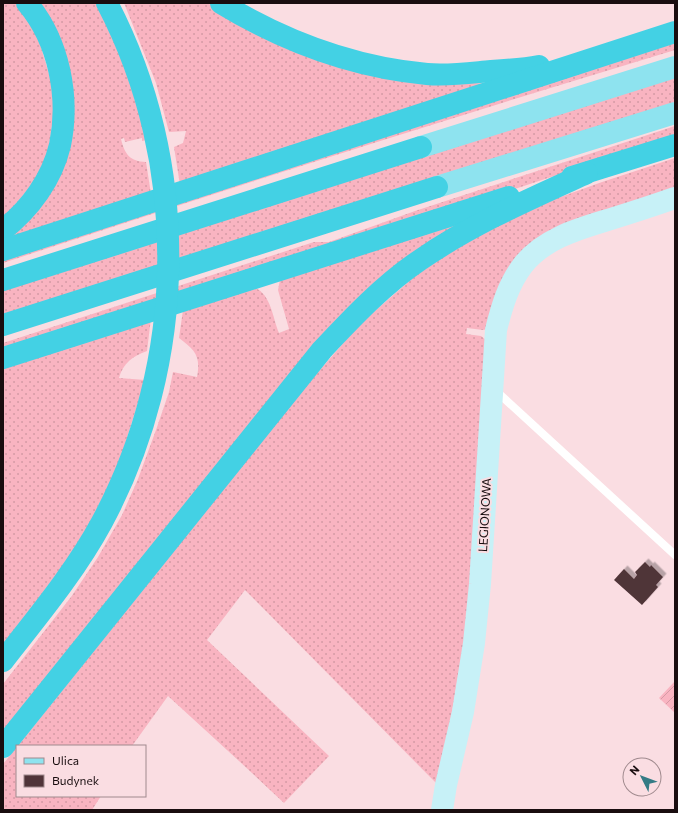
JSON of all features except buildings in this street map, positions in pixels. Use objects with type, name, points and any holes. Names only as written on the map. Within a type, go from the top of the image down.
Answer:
[{"type":"highway","points":[[3,230],[24,212],[38,193],[51,171],[60,146],[63,126],[62,85],[59,68],[45,30],[27,3]]},
{"type":"highway","points":[[3,661],[63,584],[102,522],[119,489],[140,437],[161,354],[169,278],[169,245],[166,200],[159,151],[151,115],[141,81],[130,52],[107,3]]},
{"type":"highway","points":[[221,3],[267,29],[300,44],[325,53],[398,70],[428,74],[460,74],[529,68],[605,55]]},
{"type":"highway","points":[[3,250],[675,32]]},
{"type":"highway","points":[[3,358],[675,145]]},
{"type":"highway","points":[[3,280],[421,147]]},
{"type":"highway","points":[[3,747],[322,350],[355,315],[386,286],[442,246],[501,212],[587,173]]},
{"type":"highway","points":[[3,325],[437,188]]},
{"type":"main road","points":[[421,147],[675,67]]},
{"type":"main road","points":[[437,188],[675,113]]},
{"type":"street","name":"LEGIONOWA","points":[[442,810],[446,785],[463,712],[474,643],[480,584],[496,330],[502,306],[509,289],[524,264],[543,246],[587,227],[675,198]]},
{"type":"lane","points":[[493,388],[675,555]]},
{"type":"shaded area","points":[[3,3],[18,3],[36,31],[56,97],[48,153],[38,177],[3,220]]},
{"type":"shaded area","points":[[39,3],[97,3],[126,70],[147,140],[142,141],[142,138],[125,142],[124,138],[121,139],[126,153],[132,159],[146,162],[151,194],[9,238],[63,159]]},
{"type":"shaded area","points":[[124,3],[208,3],[216,9],[442,81],[492,84],[180,185],[174,147],[183,143],[186,131],[169,132],[156,83]]},
{"type":"shaded area","points":[[675,41],[675,50],[338,154],[3,263],[3,255]]},
{"type":"shaded area","points":[[675,74],[675,102],[3,317],[3,289]]},
{"type":"shaded area","points":[[675,126],[675,136],[442,213],[3,351],[3,343],[314,242],[329,242],[415,211]]},
{"type":"shaded area","points":[[675,158],[675,193],[556,231],[487,329],[467,328],[466,334],[481,336],[486,340],[473,591],[439,786],[245,590],[207,640],[329,756],[284,803],[168,696],[133,745],[19,745],[299,394],[360,324],[414,277],[482,230],[533,207]]},
{"type":"shaded area","points":[[476,217],[413,259],[3,738],[3,684],[71,597],[98,557],[122,515],[138,479],[156,430],[169,392],[173,372],[197,377],[198,364],[196,354],[179,338],[183,310],[255,288],[265,296],[268,301],[279,333],[289,329],[278,290],[280,280]]},
{"type":"shaded area","points":[[151,318],[147,351],[137,355],[129,361],[123,368],[119,378],[145,380],[118,467],[87,529],[64,564],[3,646],[3,367]]},
{"type":"shaded area","points":[[675,681],[675,713],[659,698]]},
{"type":"shaded area","points":[[16,748],[16,797],[100,797],[92,810],[3,810],[3,764]]}]
